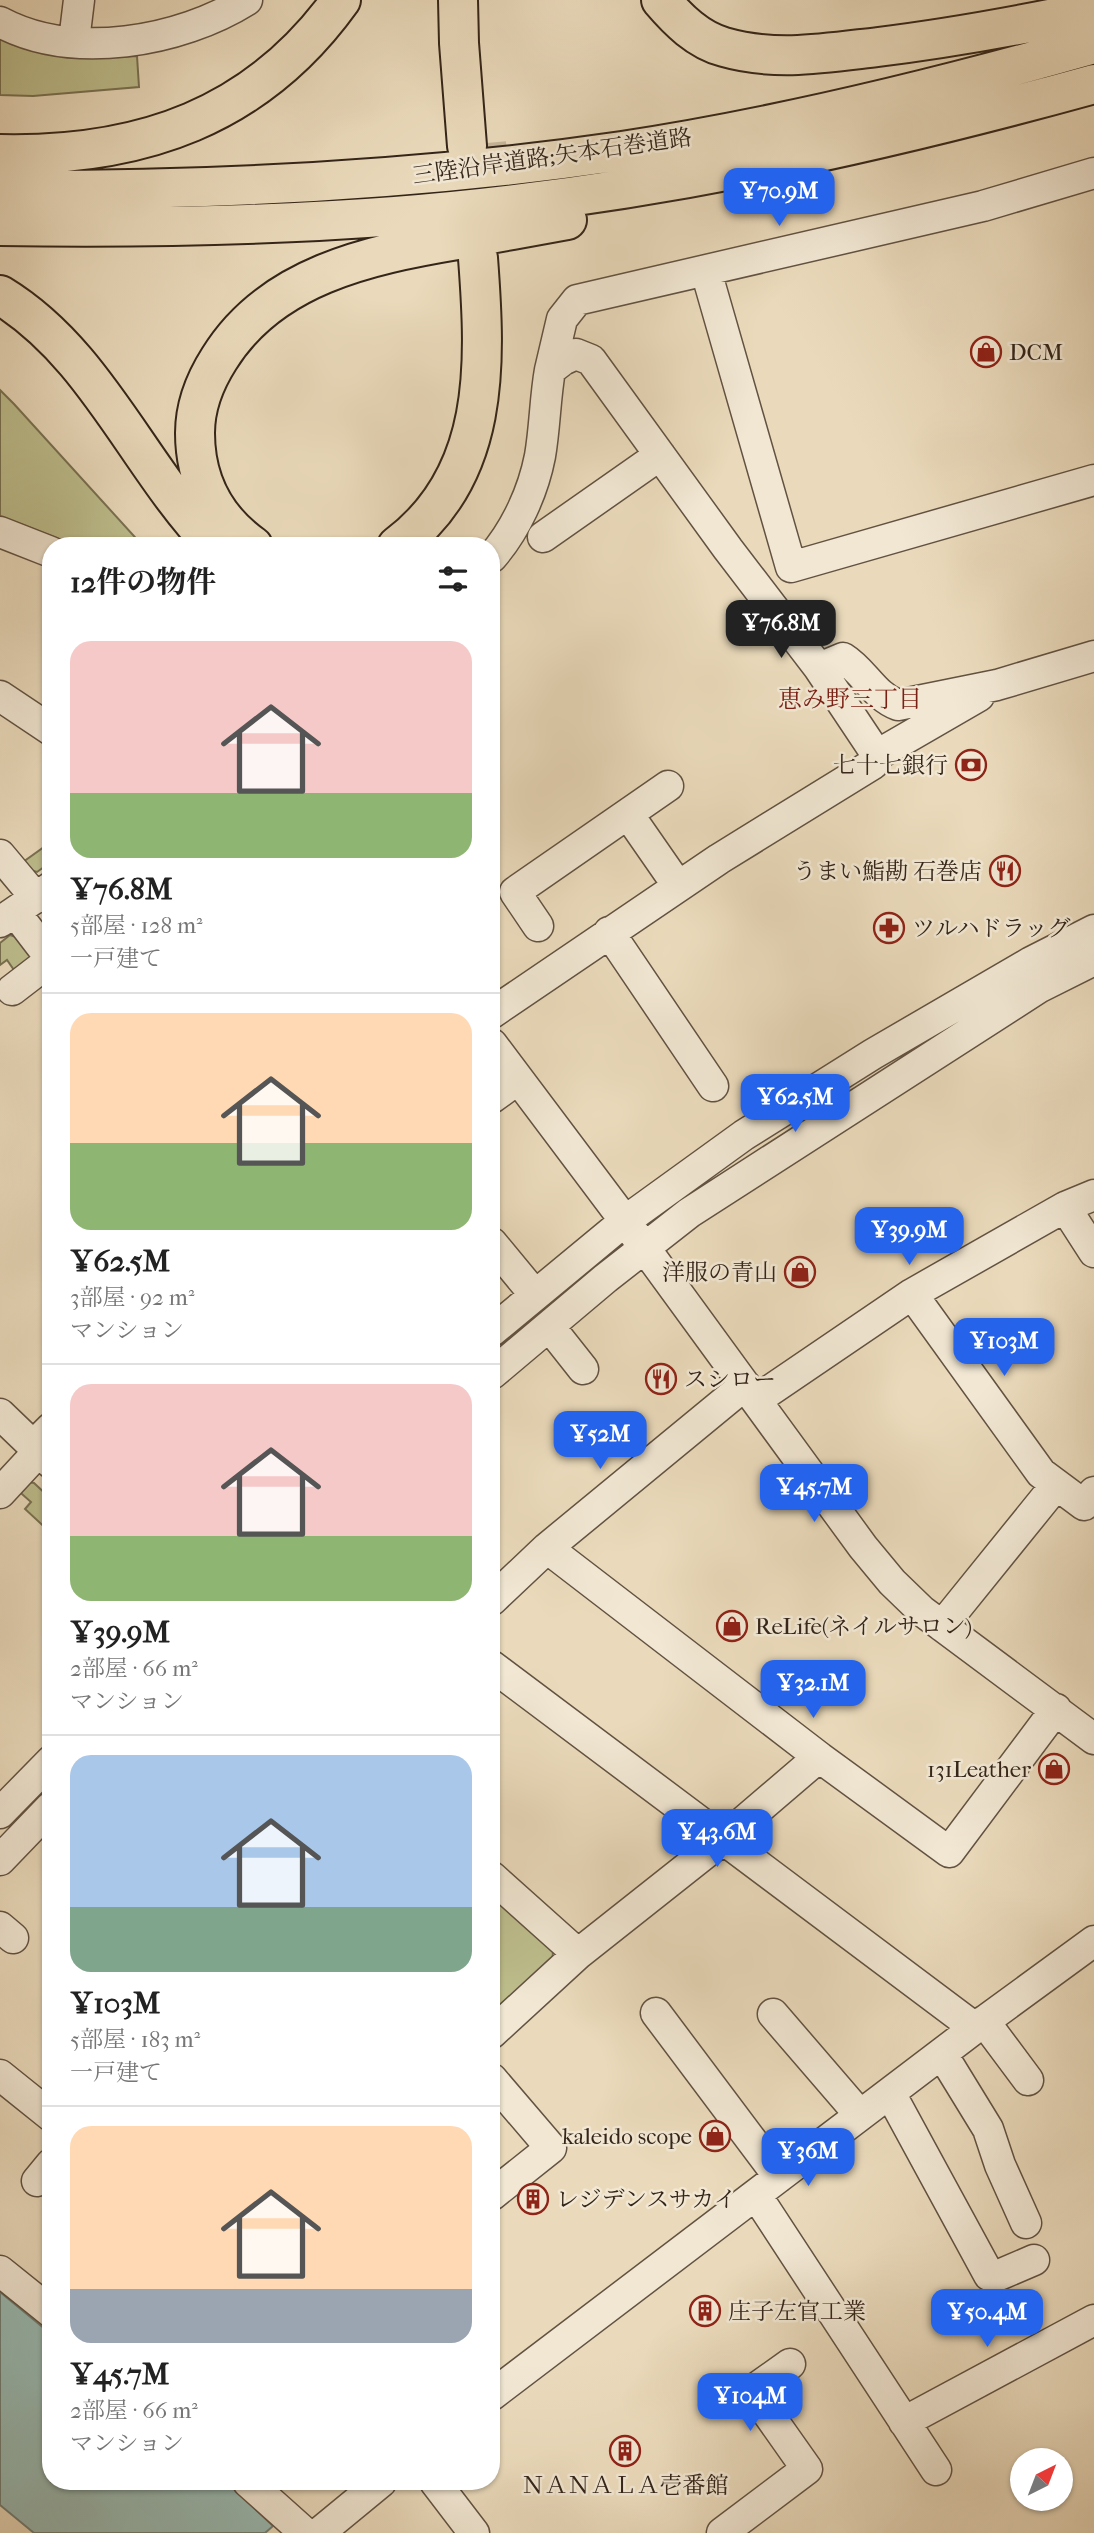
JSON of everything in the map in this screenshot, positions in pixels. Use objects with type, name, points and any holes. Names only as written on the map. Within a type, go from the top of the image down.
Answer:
[{"type":"highway","points":[[0,154],[24,155],[104,147],[133,142],[184,126],[239,98],[286,63],[310,40],[341,0]]},
{"type":"highway","points":[[458,0],[459,43],[477,144],[478,0]]},
{"type":"highway","points":[[661,0],[678,19],[700,36],[722,47],[778,56],[835,54],[952,38],[1094,10]]},
{"type":"highway","name":"三陸沿岸道路;矢本石巻道路","points":[[0,190],[238,187],[394,177],[550,160],[624,150],[856,106],[1094,44]]},
{"type":"highway","name":"三陸沿岸道路;矢本石巻道路","points":[[0,226],[234,225],[397,216],[631,187],[752,166],[870,141],[1094,84]]},
{"type":"highway","points":[[240,537],[222,519],[209,499],[195,450],[195,424],[201,397],[212,369],[229,342],[273,301],[320,276],[366,258],[641,207],[758,178],[870,141]]},
{"type":"highway","points":[[408,537],[428,520],[447,495],[461,470],[471,442],[478,406],[488,257],[504,345],[497,416],[474,486],[457,514],[438,537]]},
{"type":"highway","points":[[0,295],[43,327],[84,372],[168,492],[207,537]]},
{"type":"street","points":[[74,41],[79,0]]},
{"type":"street","points":[[0,22],[48,39],[119,43],[165,35],[222,16],[247,0]]},
{"type":"street","points":[[500,545],[523,510],[540,456],[545,398],[562,319],[577,300],[983,206],[1094,173]]},
{"type":"street","points":[[706,271],[791,567],[1094,480]]},
{"type":"street","points":[[550,370],[576,354],[591,360],[819,668],[877,755]]},
{"type":"street","points":[[543,537],[660,455]]},
{"type":"street","points":[[0,532],[42,548]]},
{"type":"street","points":[[819,668],[843,658],[854,665],[884,700],[898,705],[997,685],[1094,656]]},
{"type":"street","points":[[500,1007],[678,886],[873,764],[877,755],[997,685]]},
{"type":"street","points":[[0,696],[42,724]]},
{"type":"street","points":[[538,926],[515,892],[668,786]]},
{"type":"street","points":[[628,814],[678,886]]},
{"type":"street","points":[[0,855],[42,941]]},
{"type":"street","points":[[500,1324],[625,1221],[744,1135],[873,1054],[1031,962],[1094,930]]},
{"type":"street","points":[[609,932],[713,1086]]},
{"type":"street","points":[[500,1367],[606,1278],[689,1213],[1040,987],[1094,960]]},
{"type":"street","points":[[12,990],[42,967]]},
{"type":"street","points":[[500,1055],[625,1221],[863,1548],[892,1583],[922,1611],[1094,1739]]},
{"type":"street","points":[[500,1092],[518,1079]]},
{"type":"street","points":[[500,1592],[547,1548],[750,1392],[912,1294],[1065,1207],[1094,1195]]},
{"type":"street","points":[[1065,1207],[1094,1251]]},
{"type":"street","points":[[500,1253],[535,1295]]},
{"type":"street","points":[[912,1294],[1041,1473],[1084,1505],[1094,1492]]},
{"type":"street","points":[[549,1326],[583,1369]]},
{"type":"street","points":[[0,1414],[42,1446]]},
{"type":"street","points":[[0,1493],[42,1448]]},
{"type":"street","points":[[942,1626],[1056,1485]]},
{"type":"street","points":[[547,1548],[819,1757],[949,1852],[1056,1709]]},
{"type":"street","points":[[500,1672],[722,1840],[980,2025],[1028,2080]]},
{"type":"street","points":[[500,2026],[578,1954],[722,1840],[819,1757]]},
{"type":"street","points":[[0,1813],[42,1770]]},
{"type":"street","points":[[0,1860],[42,1816]]},
{"type":"street","points":[[500,1884],[578,1954]]},
{"type":"street","points":[[500,2389],[1094,1941]]},
{"type":"street","points":[[656,2013],[779,2178]]},
{"type":"street","points":[[773,2014],[860,2115]]},
{"type":"street","points":[[942,2054],[988,2129],[1000,2165],[1026,2223]]},
{"type":"street","points":[[0,2075],[42,2109]]},
{"type":"street","points":[[500,2088],[551,2148],[500,2189]]},
{"type":"street","points":[[890,2093],[989,2275],[999,2276],[1034,2260]]},
{"type":"street","points":[[755,2195],[936,2470]]},
{"type":"street","points":[[0,2271],[42,2305]]},
{"type":"street","points":[[904,2422],[1094,2320]]},
{"type":"street","points":[[722,2533],[807,2469],[752,2391],[790,2364]]},
{"type":"street","points":[[257,2490],[305,2533]]},
{"type":"street","points":[[319,2533],[371,2490]]},
{"type":"street","points":[[441,2490],[474,2533]]},
{"type":"green space","points":[[0,38],[33,49],[67,55],[137,56],[139,87],[33,96],[0,95]]},
{"type":"green space","points":[[0,390],[135,537],[54,537],[0,516]]},
{"type":"green space","points":[[42,848],[42,868],[37,872],[27,869],[23,862]]},
{"type":"green space","points":[[10,935],[19,938],[35,955],[16,973],[7,960],[0,965],[0,943]]},
{"type":"green space","points":[[20,1481],[34,1483],[42,1491],[42,1525],[25,1509],[31,1502],[14,1487]]},
{"type":"green space","points":[[500,1899],[553,1950],[552,1970],[500,2017]]},
{"type":"water","points":[[0,2292],[42,2327],[42,2490],[235,2490],[273,2526],[265,2533],[34,2533],[0,2505]]},
{"type":"tunnel","points":[[487,143],[497,256]]},
{"type":"place","name":"DCM","points":[[986,352]]},
{"type":"place","name":"七十七銀行","points":[[971,765]]},
{"type":"place","name":"うまい鮨勘 石巻店","points":[[1005,871]]},
{"type":"place","name":"ツルハドラッグ","points":[[889,928]]},
{"type":"place","name":"洋服の青山","points":[[800,1272]]},
{"type":"place","name":"スシロー","points":[[661,1379]]},
{"type":"place","name":"ReLife(ネイルサロン)","points":[[732,1626]]},
{"type":"place","name":"131Leather","points":[[1054,1769]]},
{"type":"place","name":"kaleido scope","points":[[715,2136]]},
{"type":"place","name":"レジデンスサカイ","points":[[533,2199]]},
{"type":"place","name":"庄子左官工業","points":[[705,2311]]},
{"type":"place","name":"ＮＡＮＡＬＡ壱番館","points":[[625,2451]]},
{"type":"district","name":"恵み野三丁目","points":[[850,699]]}]
